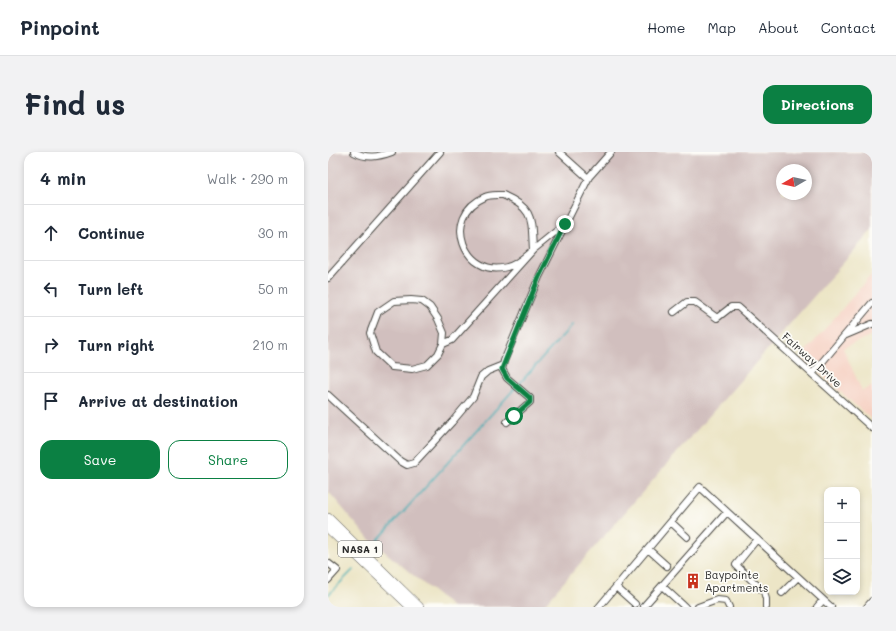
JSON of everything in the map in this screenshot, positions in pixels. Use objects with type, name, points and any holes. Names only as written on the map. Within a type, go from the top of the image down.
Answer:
[{"type":"highway","name":"NASA 1","points":[[328,518],[419,607]]},
{"type":"highway","name":"NASA 1","points":[[328,528],[411,607]]},
{"type":"highway","points":[[365,564],[406,607]]},
{"type":"highway","points":[[393,580],[424,607]]},
{"type":"street","points":[[354,152],[368,157],[381,156],[392,152]]},
{"type":"street","points":[[328,278],[440,152]]},
{"type":"street","points":[[559,152],[588,177]]},
{"type":"street","points":[[508,422],[530,402],[527,395],[507,378],[502,369],[503,366],[539,277],[588,177],[611,152]]},
{"type":"street","points":[[443,344],[444,333],[438,319],[430,307],[422,301],[394,301],[378,312],[370,333],[376,352],[392,366],[412,369],[428,365],[438,354],[443,344],[452,340],[533,250],[532,226],[528,211],[517,201],[503,195],[486,196],[472,204],[463,217],[460,233],[465,249],[476,262],[495,268],[508,267],[533,250],[565,224]]},
{"type":"street","name":"Fairway Drive","points":[[674,312],[691,302],[694,302],[717,318],[731,307],[738,307],[872,428]]},
{"type":"street","points":[[812,374],[872,303]]},
{"type":"street","points":[[845,335],[872,324]]},
{"type":"street","points":[[328,395],[400,461],[407,465],[414,463],[452,422],[473,397],[481,377],[488,371],[503,366]]},
{"type":"street","points":[[599,607],[700,488],[831,607]]},
{"type":"street","points":[[644,606],[727,512]]},
{"type":"street","points":[[670,522],[687,537]]},
{"type":"street","points":[[757,539],[736,564],[764,592],[766,607]]},
{"type":"street","points":[[648,549],[667,566]]},
{"type":"street","points":[[328,563],[337,570],[328,580]]},
{"type":"street","points":[[782,593],[798,577]]},
{"type":"street","points":[[662,586],[685,607]]},
{"type":"street","points":[[616,587],[635,604]]},
{"type":"street","points":[[698,607],[720,600],[726,601],[729,607]]},
{"type":"street","points":[[817,607],[823,600]]},
{"type":"street","points":[[867,607],[872,601]]},
{"type":"shaded area","points":[[328,152],[872,152],[872,230],[542,607],[452,607],[368,538],[328,491]]},
{"type":"shaded area","points":[[872,274],[872,335],[843,348],[862,391],[872,386],[872,420],[801,357]]},
{"type":"waterway","points":[[519,384],[573,324]]},
{"type":"waterway","points":[[374,547],[377,541],[516,387]]},
{"type":"waterway","points":[[328,595],[353,570]]},
{"type":"place","name":"Baypointe Apartments","points":[[693,581]]},
{"type":"route","points":[[514,416],[530,402],[530,398],[507,378],[502,369],[504,361],[539,277],[565,224]]}]
